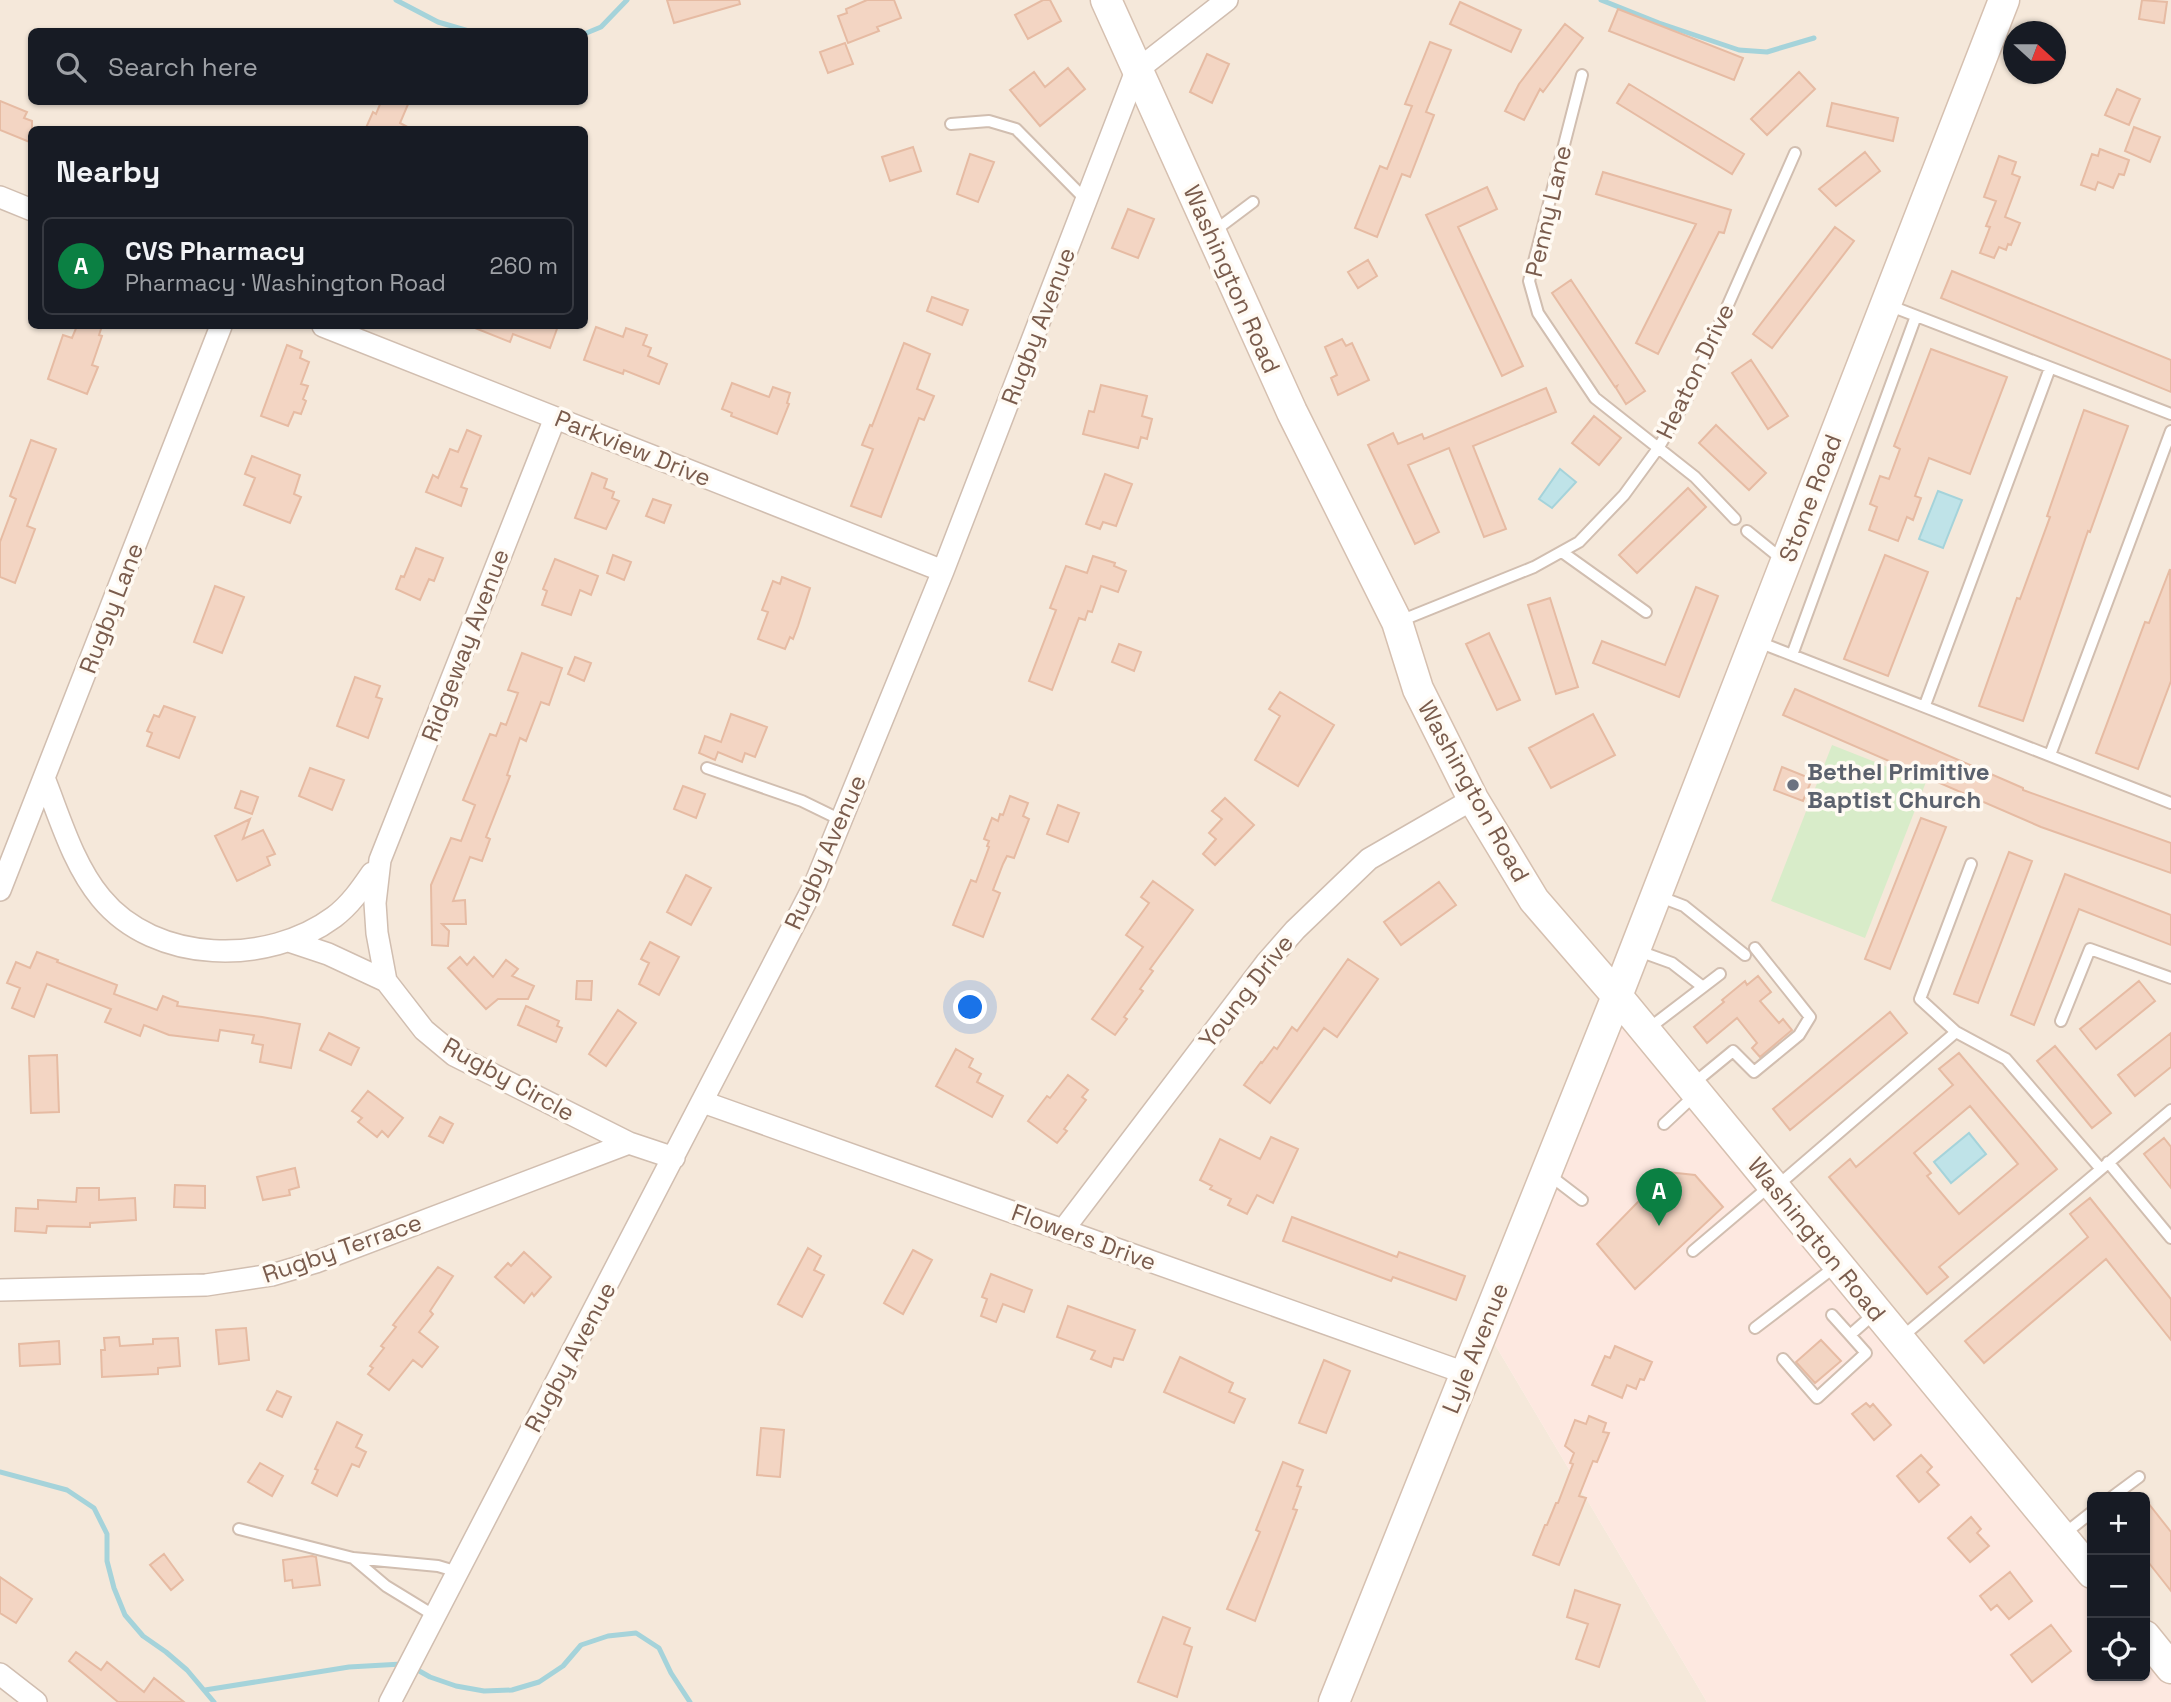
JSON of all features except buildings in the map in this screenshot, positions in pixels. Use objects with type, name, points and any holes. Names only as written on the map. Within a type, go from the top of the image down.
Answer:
[{"type":"street","name":"Washington Road","points":[[1106,0],[1292,412],[1396,622],[1419,689],[1474,799],[1535,900],[2087,1567]]},
{"type":"street","points":[[1136,71],[1227,0]]},
{"type":"street","name":"Stone Road","points":[[1617,996],[2004,0]]},
{"type":"street","name":"Rugby Avenue","points":[[390,1702],[815,884],[943,572],[1136,71]]},
{"type":"street","points":[[0,197],[28,208]]},
{"type":"street","name":"Rugby Lane","points":[[0,890],[220,329]]},
{"type":"street","name":"Parkview Drive","points":[[331,329],[943,572]]},
{"type":"street","name":"Ridgeway Avenue","points":[[378,872],[380,860],[555,418]]},
{"type":"street","points":[[44,778],[83,873],[103,900],[127,922],[162,941],[194,950],[227,952],[289,941],[333,918],[356,896],[373,873],[378,872]]},
{"type":"street","name":"Young Drive","points":[[1063,1230],[1266,963],[1295,930],[1369,859],[1474,799]]},
{"type":"street","name":"Rugby Circle","points":[[378,872],[375,903],[377,933],[386,981],[424,1030],[454,1055],[629,1143],[674,1158]]},
{"type":"street","points":[[289,941],[328,954],[386,981]]},
{"type":"street","name":"Lyle Avenue","points":[[1335,1702],[1617,996]]},
{"type":"street","name":"Flowers Drive","points":[[703,1102],[1465,1373]]},
{"type":"street","name":"Rugby Terrace","points":[[0,1290],[206,1284],[272,1275],[316,1262],[629,1143]]},
{"type":"street","points":[[2150,1642],[2171,1668]]},
{"type":"street","points":[[0,1674],[36,1702]]},
{"type":"lane","name":"Penny Lane","points":[[1582,75],[1529,281],[1538,313],[1595,398],[1695,477],[1735,519]]},
{"type":"lane","points":[[951,124],[989,121],[1016,129],[1086,201]]},
{"type":"lane","name":"Heaton Drive","points":[[1396,622],[1534,567],[1562,552],[1579,542],[1624,495],[1659,447],[1686,400],[1795,153]]},
{"type":"lane","points":[[1212,233],[1254,202]]},
{"type":"lane","points":[[1885,304],[2171,414]]},
{"type":"lane","points":[[1793,655],[1916,316]]},
{"type":"lane","points":[[1925,705],[2050,368]]},
{"type":"lane","points":[[2050,755],[2171,430]]},
{"type":"lane","points":[[1747,531],[1785,562]]},
{"type":"lane","points":[[1562,552],[1646,612]]},
{"type":"lane","points":[[1755,640],[2171,802]]},
{"type":"lane","points":[[707,768],[802,801],[841,820]]},
{"type":"lane","points":[[1971,864],[1920,999],[1956,1032],[2006,1059],[2171,1238]]},
{"type":"lane","points":[[1656,895],[1684,906],[1745,955]]},
{"type":"lane","points":[[1664,1124],[1694,1089],[1733,1051],[1754,1072],[1799,1035],[1810,1017],[1755,948]]},
{"type":"lane","points":[[2061,1021],[2090,949],[2171,978]]},
{"type":"lane","points":[[1635,950],[1672,963],[1703,987]]},
{"type":"lane","points":[[1646,1031],[1720,974]]},
{"type":"lane","points":[[1693,1251],[1956,1032]]},
{"type":"lane","points":[[1899,1339],[2171,1110]]},
{"type":"lane","points":[[1546,1172],[1582,1200]]},
{"type":"lane","points":[[1755,1328],[1838,1265]]},
{"type":"lane","points":[[1850,1335],[1877,1311]]},
{"type":"lane","points":[[1783,1359],[1817,1398],[1866,1353],[1832,1315]]},
{"type":"lane","points":[[2119,1492],[2139,1477]]},
{"type":"lane","points":[[2062,1536],[2087,1516]]},
{"type":"lane","points":[[239,1529],[353,1558],[438,1566],[458,1572]]},
{"type":"lane","points":[[353,1558],[386,1586],[435,1616]]},
{"type":"shaded area","points":[[0,0],[2171,0],[2171,1673],[2150,1648],[2150,1492],[2087,1492],[2087,1577],[1481,1321],[1707,1702],[0,1702]]},
{"type":"shaded area","points":[[1617,996],[2087,1573],[2087,1681],[2150,1681],[2150,1648],[2171,1673],[2171,1702],[1707,1702],[1481,1321]]},
{"type":"green space","points":[[1832,745],[1926,782],[1865,938],[1771,901]]},
{"type":"water","points":[[1560,469],[1576,482],[1552,508],[1539,499]]},
{"type":"water","points":[[1938,491],[1962,500],[1943,548],[1919,539]]},
{"type":"water","points":[[1969,1133],[1986,1154],[1951,1183],[1934,1162]]},
{"type":"waterway","points":[[396,0],[438,22],[458,28]]},
{"type":"waterway","points":[[588,32],[601,27],[627,0]]},
{"type":"waterway","points":[[1601,0],[1739,50],[1767,52],[1814,38]]},
{"type":"waterway","points":[[0,1472],[67,1490],[94,1508],[107,1534],[107,1561],[125,1615],[143,1636],[187,1670],[214,1702]]},
{"type":"waterway","points":[[414,1668],[456,1686],[484,1691],[512,1690],[539,1682],[563,1666],[581,1645],[608,1636],[636,1633],[659,1648],[690,1702]]},
{"type":"waterway","points":[[205,1690],[349,1667],[402,1664]]},
{"type":"place","name":"Bethel Primitive Baptist Church","points":[[1793,785]]},
{"type":"place","name":"CVS Pharmacy","points":[[1659,1226]]}]
